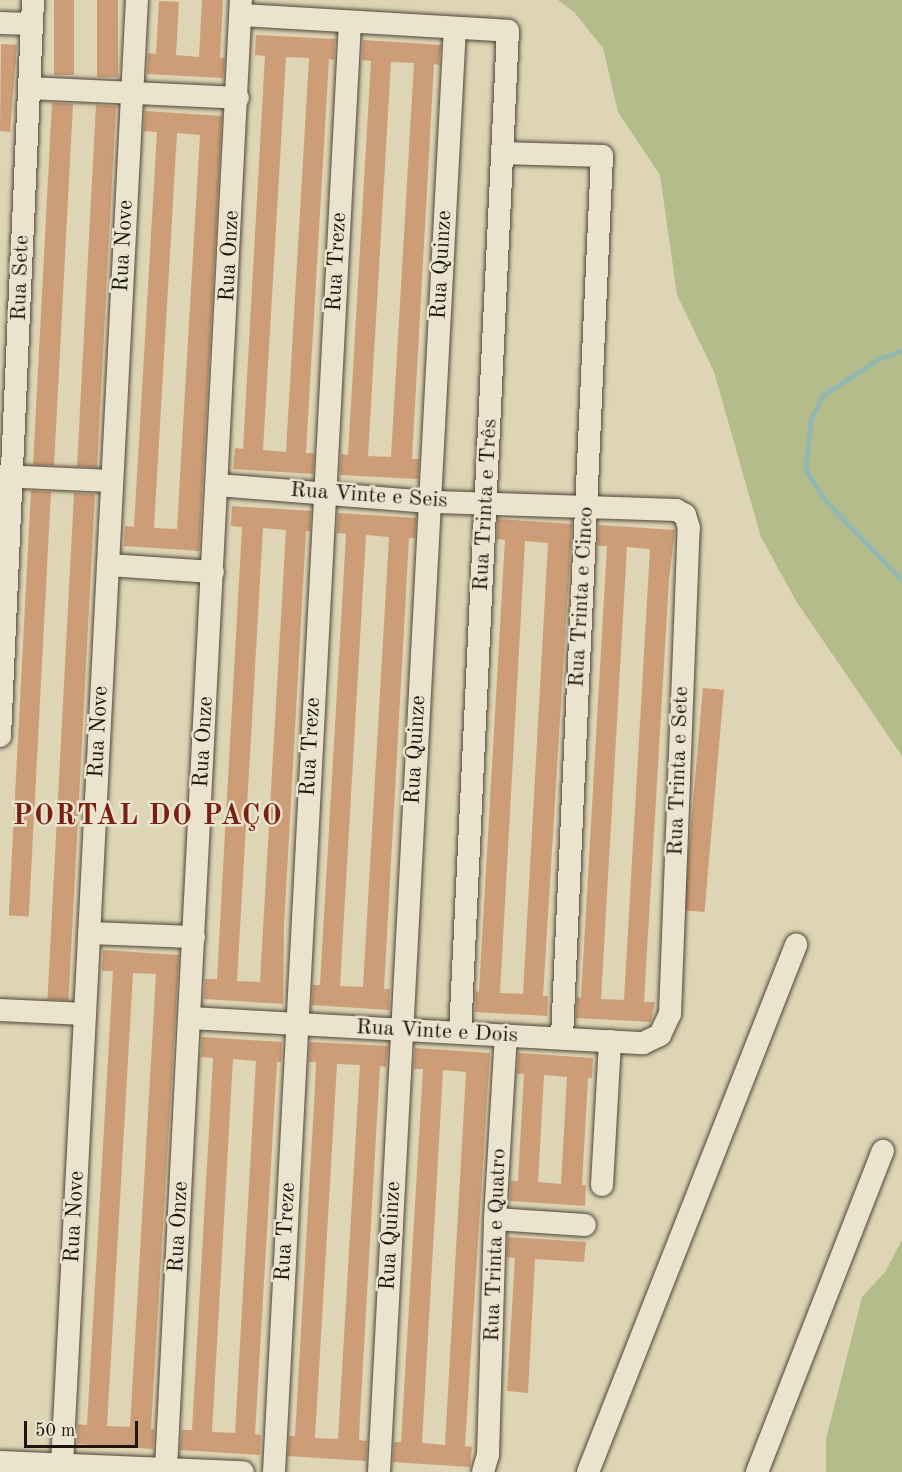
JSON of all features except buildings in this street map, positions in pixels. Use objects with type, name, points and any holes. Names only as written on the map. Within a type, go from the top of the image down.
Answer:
[{"type":"street","name":"Rua Sete","points":[[0,736],[6,476],[33,0]]},
{"type":"street","name":"Rua Nove","points":[[62,1464],[137,0]]},
{"type":"street","points":[[242,8],[350,22],[455,28]]},
{"type":"street","name":"Rua Onze","points":[[166,1468],[242,8]]},
{"type":"street","name":"Rua Treze","points":[[274,1472],[350,22]]},
{"type":"street","points":[[0,23],[31,24]]},
{"type":"street","name":"Rua Trinta e Três","points":[[455,28],[508,31],[460,1033]]},
{"type":"street","name":"Rua Quinze","points":[[379,1472],[455,28]]},
{"type":"street","points":[[29,88],[238,98]]},
{"type":"street","name":"Rua Trinta e Cinco","points":[[502,153],[602,156],[562,1038]]},
{"type":"street","points":[[6,476],[112,481]]},
{"type":"street","name":"Rua Vinte e Seis","points":[[218,485],[429,502],[586,509],[676,510],[686,516],[689,528]]},
{"type":"street","name":"Rua Trinta e Sete","points":[[670,1014],[689,528]]},
{"type":"street","points":[[108,566],[213,572]]},
{"type":"street","points":[[89,933],[194,937]]},
{"type":"street","points":[[588,1472],[796,945]]},
{"type":"street","points":[[0,1010],[85,1014]]},
{"type":"street","name":"Rua Vinte e Dois","points":[[190,1018],[610,1041],[652,1040],[667,1026],[670,1014]]},
{"type":"street","name":"Rua Trinta e Quatro","points":[[485,1463],[495,1219],[506,1035]]},
{"type":"street","points":[[602,1185],[610,1041]]},
{"type":"street","points":[[757,1472],[883,1151]]},
{"type":"street","points":[[495,1219],[585,1225]]},
{"type":"street","points":[[0,1462],[243,1472]]},
{"type":"green space","points":[[558,0],[902,0],[902,756],[796,601],[761,537],[714,372],[677,295],[660,175],[618,112],[603,48],[574,12]]},
{"type":"green space","points":[[902,1240],[902,1472],[826,1472],[826,1439],[862,1297],[885,1272]]},
{"type":"waterway","points":[[902,351],[877,360],[823,396],[811,421],[806,470],[825,500],[902,580]]},
{"type":"district","name":"PORTAL DO PAÇO","points":[[148,817]]}]
